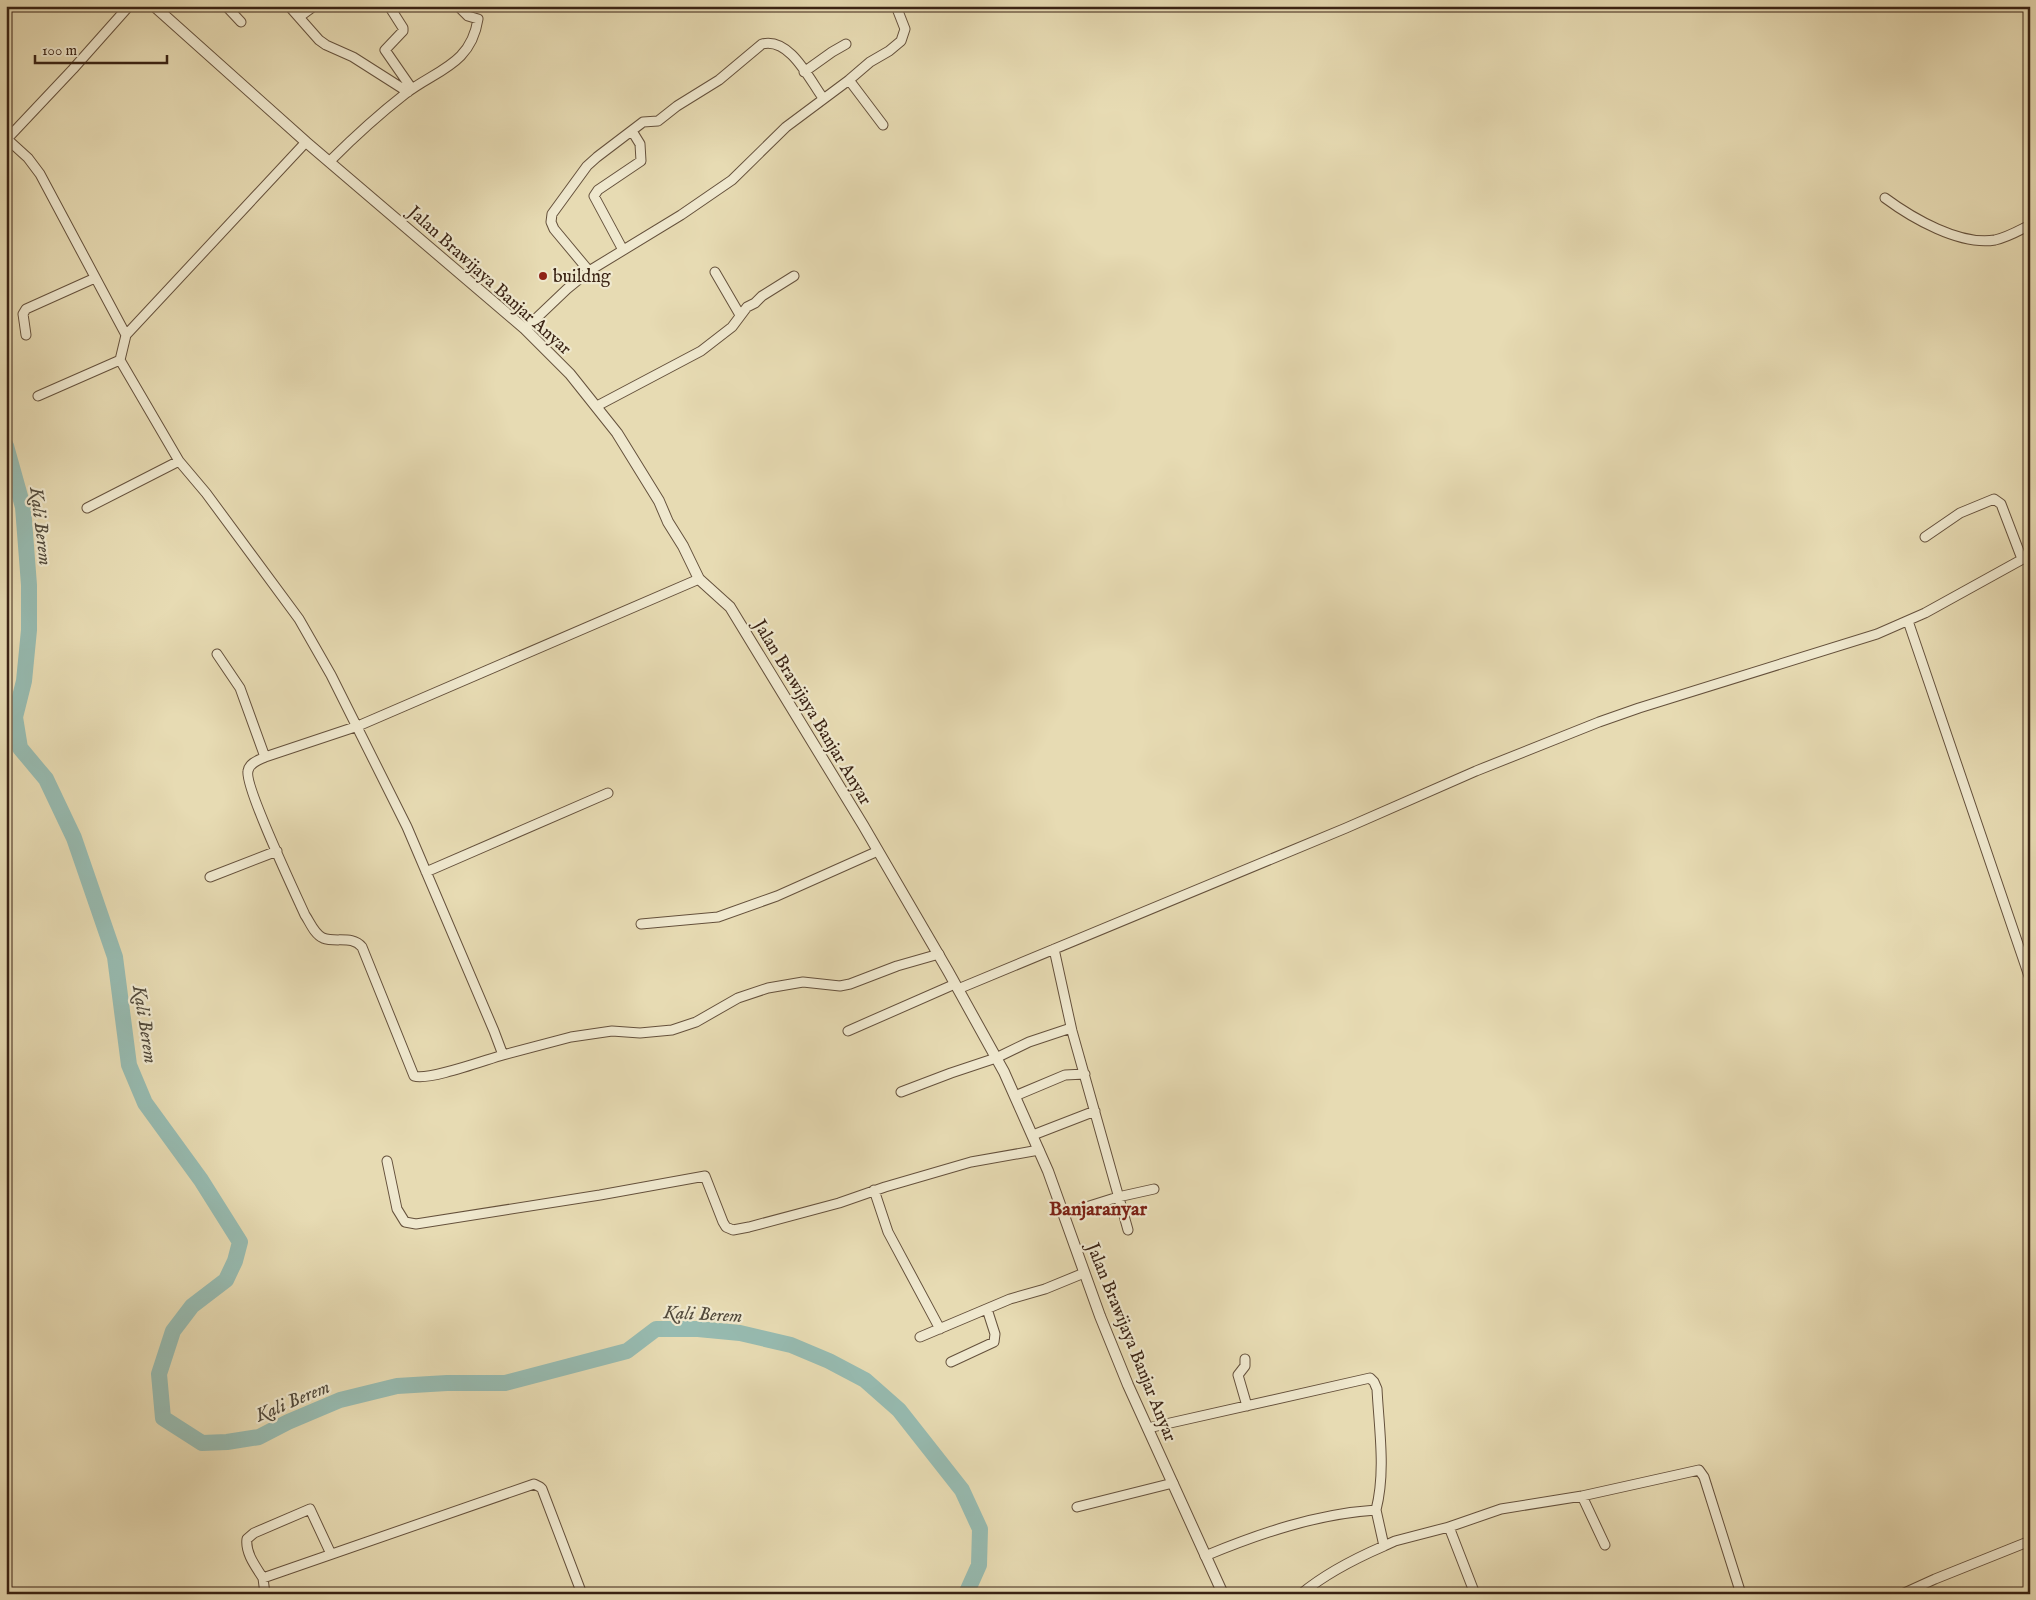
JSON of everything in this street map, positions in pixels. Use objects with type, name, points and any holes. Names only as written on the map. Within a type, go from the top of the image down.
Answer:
[{"type":"street","points":[[126,335],[40,174],[28,158],[7,138],[73,69],[129,6]]},
{"type":"street","name":"Jalan Brawijaya Banjar Anyar","points":[[154,6],[306,142],[525,329],[570,374],[617,433],[658,501],[699,578],[730,607],[878,851],[939,954],[996,1058],[1033,1135],[1117,1359],[1223,1594]]},
{"type":"street","points":[[226,6],[241,22]]},
{"type":"street","points":[[289,6],[326,45],[353,57],[410,91]]},
{"type":"street","points":[[299,17],[314,6]]},
{"type":"street","points":[[389,6],[403,31],[385,50],[410,91]]},
{"type":"street","points":[[330,161],[365,126],[410,91],[439,74],[468,47],[476,31],[478,19],[468,16],[458,6]]},
{"type":"street","points":[[525,329],[566,289],[589,271],[732,180],[786,127],[870,62],[901,41],[905,29],[896,6]]},
{"type":"street","points":[[589,271],[554,229],[551,222],[552,214],[587,166],[643,122],[658,121],[677,106],[719,80],[762,44],[775,43],[794,56],[823,98]]},
{"type":"street","points":[[804,72],[846,44]]},
{"type":"street","points":[[848,80],[884,125]]},
{"type":"street","points":[[623,250],[594,196],[598,190],[640,163],[640,144],[632,131]]},
{"type":"street","points":[[306,142],[126,335],[120,360],[179,461],[206,493],[299,619],[331,675],[407,827],[503,1055]]},
{"type":"street","points":[[1885,198],[1906,214],[1937,229],[1976,239],[1992,240],[2008,237],[2030,225]]},
{"type":"street","points":[[715,272],[740,315]]},
{"type":"street","points":[[597,406],[702,351],[732,327],[746,307],[755,303],[762,296],[794,276]]},
{"type":"street","points":[[26,335],[23,314],[26,308],[95,278]]},
{"type":"street","points":[[38,396],[120,360]]},
{"type":"street","points":[[87,508],[179,461]]},
{"type":"street","points":[[848,1031],[956,986],[1054,949],[1346,828],[1476,771],[1599,722],[1876,634],[1908,621],[2026,557],[2001,504],[1998,500],[1994,499],[1960,513],[1925,537]]},
{"type":"street","points":[[699,578],[358,726],[265,757],[250,766],[248,775],[256,800],[305,915],[315,931],[323,938],[356,941],[362,947],[414,1076],[419,1077],[434,1075],[571,1037],[604,1032],[640,1033],[672,1030],[696,1022],[738,998],[768,988],[803,982],[840,986],[939,954]]},
{"type":"street","points":[[1908,621],[2030,979]]},
{"type":"street","points":[[217,654],[240,688],[265,757]]},
{"type":"street","points":[[426,872],[608,793]]},
{"type":"street","points":[[210,877],[277,851]]},
{"type":"street","points":[[641,924],[718,917],[777,896],[878,851]]},
{"type":"street","points":[[1054,949],[1072,1028],[1128,1230]]},
{"type":"street","points":[[901,1092],[996,1058],[1028,1042],[1072,1028]]},
{"type":"street","points":[[1015,1096],[1065,1075],[1085,1074]]},
{"type":"street","points":[[1033,1135],[1096,1111]]},
{"type":"street","points":[[387,1161],[398,1209],[406,1222],[416,1224],[600,1195],[705,1176],[723,1222],[726,1227],[733,1230],[839,1203],[874,1190],[971,1162],[1039,1150]]},
{"type":"street","points":[[1064,1214],[1118,1197],[1154,1189]]},
{"type":"street","points":[[874,1190],[888,1232],[940,1329]]},
{"type":"street","points":[[920,1337],[1010,1299],[1045,1289],[1084,1273]]},
{"type":"street","points":[[951,1362],[994,1342],[995,1334],[986,1309]]},
{"type":"street","points":[[1245,1359],[1245,1366],[1238,1375],[1247,1406]]},
{"type":"street","points":[[1148,1428],[1370,1378],[1377,1389],[1382,1452],[1376,1510],[1384,1546]]},
{"type":"street","points":[[1301,1594],[1325,1575],[1354,1559],[1395,1541],[1449,1527],[1501,1509],[1582,1496],[1694,1470],[1702,1472],[1741,1594]]},
{"type":"street","points":[[1076,1507],[1173,1483]]},
{"type":"street","points":[[263,1578],[534,1484],[542,1489],[582,1594]]},
{"type":"street","points":[[1582,1496],[1605,1545]]},
{"type":"street","points":[[265,1594],[263,1578],[246,1546],[247,1539],[254,1533],[308,1509],[313,1513],[330,1554]]},
{"type":"street","points":[[1205,1556],[1273,1529],[1346,1512],[1376,1510]]},
{"type":"street","points":[[1449,1527],[1474,1594]]},
{"type":"street","points":[[1902,1594],[2030,1541]]},
{"type":"waterway","name":"Kali Berem","points":[[6,446],[23,507],[29,585],[29,630],[24,681],[15,717],[20,748],[46,779],[74,838],[115,957],[129,1065],[145,1103],[201,1180],[240,1242],[235,1261],[226,1280],[192,1306],[173,1331],[159,1374],[163,1418],[202,1443],[227,1442],[259,1437],[288,1422],[340,1400],[397,1386],[447,1383],[505,1383],[627,1351],[656,1329],[698,1329],[740,1333],[791,1345],[829,1361],[865,1380],[899,1410],[962,1490],[980,1529],[979,1565],[966,1594]]},
{"type":"place","name":"buildng","points":[[543,276]]},
{"type":"district","name":"Banjaranyar","points":[[1098,1208]]}]
